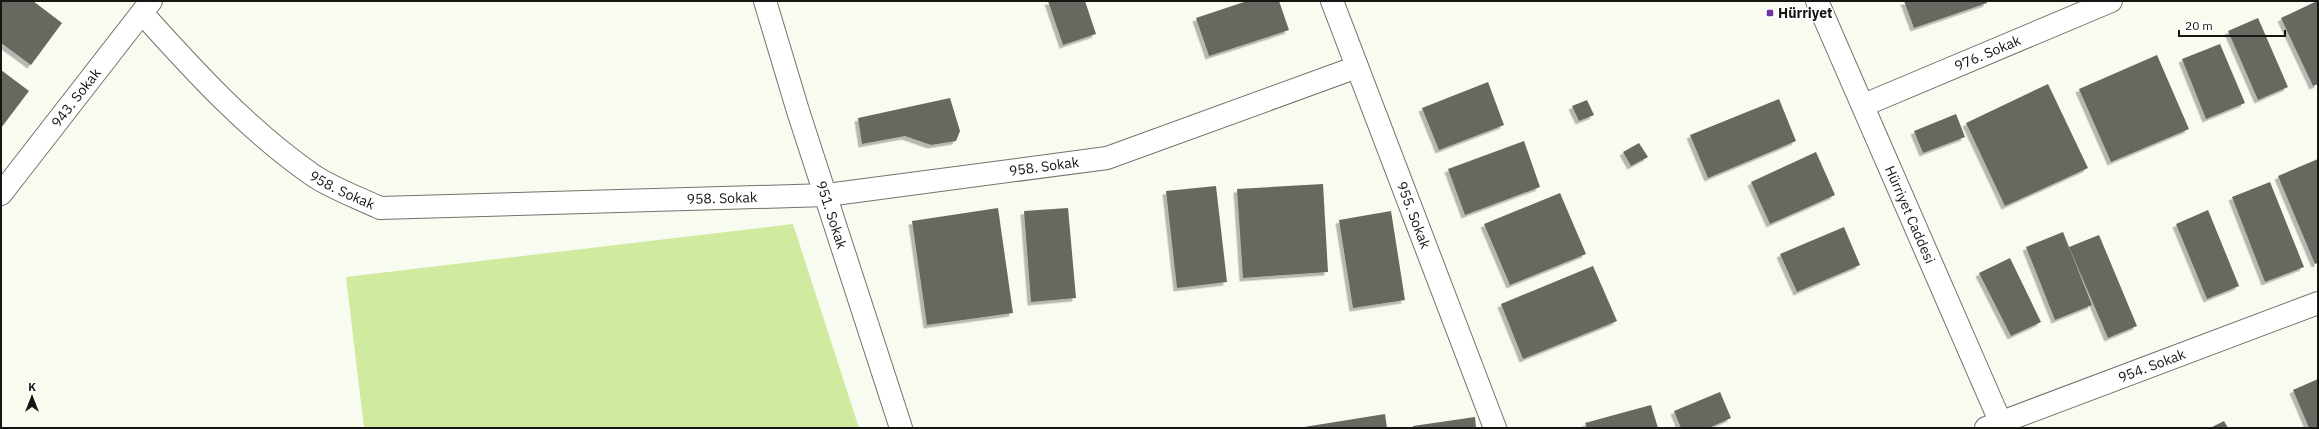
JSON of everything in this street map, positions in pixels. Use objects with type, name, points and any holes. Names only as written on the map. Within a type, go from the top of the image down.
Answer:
[{"type":"street","name":"951. Sokak","points":[[765,1],[798,111],[827,195],[901,428]]},
{"type":"street","name":"955. Sokak","points":[[1332,1],[1495,428]]},
{"type":"street","name":"Hürriyet Caddesi","points":[[1817,1],[1864,105],[1997,426]]},
{"type":"street","name":"976. Sokak","points":[[1864,105],[2111,1]]},
{"type":"street","name":"958. Sokak","points":[[147,7],[198,74],[260,135],[316,177],[380,208],[827,195],[1107,158],[1357,67]]},
{"type":"street","name":"943. Sokak","points":[[1,194],[147,7]]},
{"type":"street","name":"954. Sokak","points":[[1997,426],[2318,303]]},
{"type":"green space","points":[[793,224],[859,428],[364,428],[346,277]]},
{"type":"building","points":[[1,1],[33,1],[62,23],[31,65],[1,43]]},
{"type":"building","points":[[1048,1],[1085,1],[1096,34],[1063,45]]},
{"type":"building","points":[[1247,1],[1279,1],[1289,30],[1209,56],[1196,18]]},
{"type":"building","points":[[1904,1],[1987,1],[1987,3],[1914,28]]},
{"type":"building","points":[[2317,1],[2318,84],[2313,86],[2281,18]]},
{"type":"building","points":[[2258,18],[2288,87],[2258,100],[2228,31]]},
{"type":"building","points":[[2220,44],[2245,103],[2206,119],[2182,59]]},
{"type":"building","points":[[2157,55],[2189,129],[2111,162],[2079,89]]},
{"type":"building","points":[[1,70],[29,91],[1,128]]},
{"type":"building","points":[[1488,82],[1504,125],[1439,150],[1422,108]]},
{"type":"building","points":[[2048,84],[2088,168],[2005,206],[1966,123]]},
{"type":"building","points":[[950,98],[960,131],[956,141],[931,145],[905,136],[862,144],[858,118]]},
{"type":"building","points":[[1779,99],[1796,141],[1708,178],[1690,135]]},
{"type":"building","points":[[1587,100],[1594,115],[1579,121],[1572,106]]},
{"type":"building","points":[[1956,114],[1965,137],[1923,153],[1914,131]]},
{"type":"building","points":[[1524,141],[1540,187],[1465,215],[1448,169]]},
{"type":"building","points":[[1639,143],[1648,157],[1631,166],[1623,152]]},
{"type":"building","points":[[1816,152],[1835,195],[1770,224],[1751,182]]},
{"type":"building","points":[[2318,159],[2318,263],[2315,264],[2278,176]]},
{"type":"building","points":[[2270,182],[2304,267],[2265,282],[2232,197]]},
{"type":"building","points":[[1323,184],[1328,272],[1243,278],[1237,189]]},
{"type":"building","points":[[1216,186],[1227,282],[1177,288],[1166,191]]},
{"type":"building","points":[[1560,193],[1586,254],[1510,285],[1484,224]]},
{"type":"building","points":[[998,208],[1013,313],[927,325],[912,221]]},
{"type":"building","points":[[1068,208],[1076,298],[1031,302],[1024,211]]},
{"type":"building","points":[[2208,210],[2239,286],[2207,299],[2176,224]]},
{"type":"building","points":[[1391,211],[1405,300],[1353,308],[1339,220]]},
{"type":"building","points":[[1844,227],[1860,265],[1797,292],[1780,254]]},
{"type":"building","points":[[2063,232],[2092,305],[2055,320],[2026,247]]},
{"type":"building","points":[[2099,235],[2137,326],[2108,338],[2069,247]]},
{"type":"building","points":[[2010,258],[2041,322],[2011,336],[1979,273]]},
{"type":"building","points":[[1593,266],[1617,321],[1523,359],[1501,304]]},
{"type":"building","points":[[2318,379],[2318,428],[2309,428],[2293,390]]},
{"type":"building","points":[[1720,392],[1731,418],[1709,428],[1681,428],[1674,411]]},
{"type":"building","points":[[1651,405],[1658,428],[1587,428],[1585,423]]},
{"type":"building","points":[[1385,414],[1387,428],[1304,428],[1304,427]]},
{"type":"building","points":[[1475,417],[1476,428],[1413,428],[1413,426]]},
{"type":"building","points":[[2224,421],[2228,428],[2210,428]]},
{"type":"place","name":"Hürriyet","points":[[1770,13]]}]
